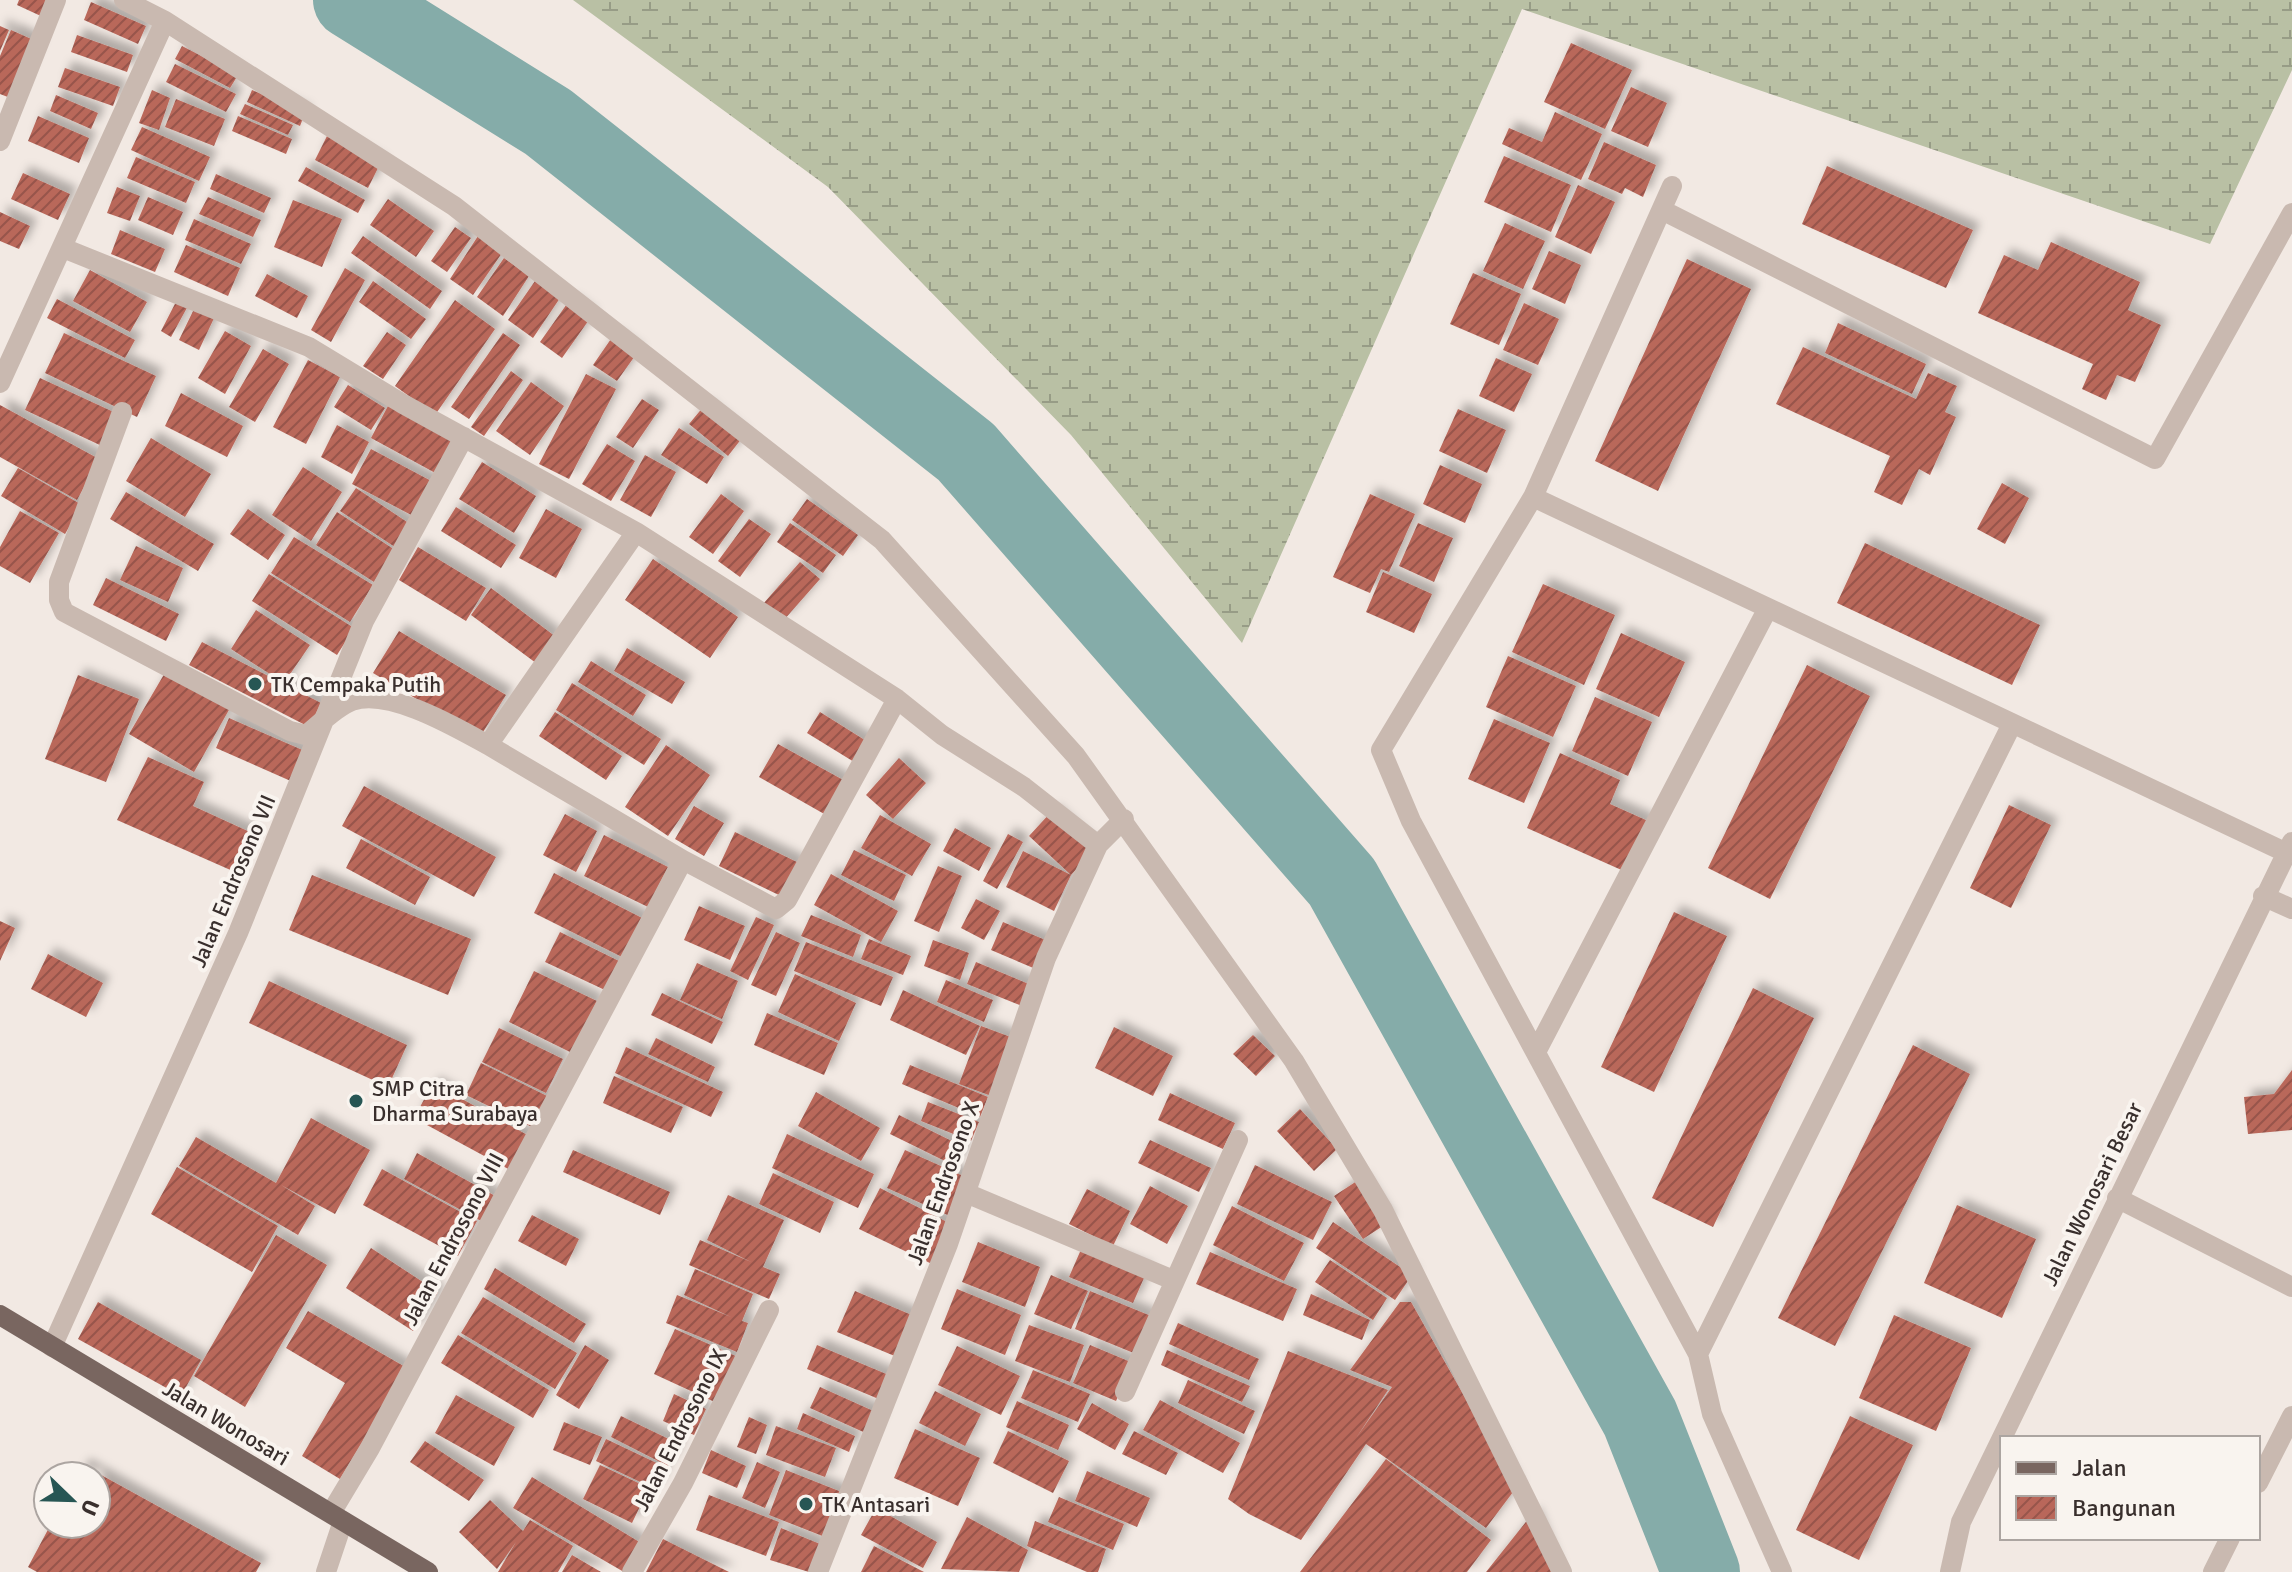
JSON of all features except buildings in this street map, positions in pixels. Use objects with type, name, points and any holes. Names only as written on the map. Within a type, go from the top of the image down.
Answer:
[{"type":"main road","name":"Jalan Wonosari","points":[[0,1315],[428,1572]]},
{"type":"street","points":[[0,141],[56,0]]},
{"type":"street","points":[[124,0],[165,21],[454,206],[882,540],[1076,756],[1124,819],[1294,1061],[1383,1210],[1562,1572]]},
{"type":"street","points":[[0,383],[165,21]]},
{"type":"street","points":[[1672,186],[1533,497],[1381,750],[1411,821],[1698,1354],[1712,1414],[1782,1572]]},
{"type":"street","points":[[1662,210],[2155,459],[2292,213]]},
{"type":"street","points":[[63,248],[309,347],[636,532],[897,699],[942,735],[1024,787],[1098,845]]},
{"type":"street","points":[[122,412],[59,582],[59,600],[64,612],[290,731],[306,735],[352,702],[376,698],[441,720],[683,860],[776,909],[781,908],[897,699]]},
{"type":"street","name":"Jalan Endrosono VII","points":[[52,1347],[231,947],[364,621],[464,437]]},
{"type":"street","points":[[1533,497],[2012,724],[2289,848]]},
{"type":"street","points":[[488,745],[636,532]]},
{"type":"street","points":[[1536,1052],[1768,608]]},
{"type":"street","points":[[1698,1354],[2012,724]]},
{"type":"street","name":"Jalan Endrosono X","points":[[818,1572],[966,1193],[1046,958],[1098,845],[1124,819]]},
{"type":"street","name":"Jalan Wonosari Besar","points":[[2002,1436],[2289,848]]},
{"type":"street","name":"Jalan Endrosono VIII","points":[[326,1572],[337,1517],[370,1448],[683,860]]},
{"type":"street","points":[[2263,896],[2292,909]]},
{"type":"street","points":[[1125,1392],[1238,1140]]},
{"type":"street","points":[[966,1193],[1173,1280]]},
{"type":"street","points":[[2117,1198],[2292,1287]]},
{"type":"street","name":"Jalan Endrosono IX","points":[[632,1572],[683,1483],[769,1310]]},
{"type":"street","points":[[2260,1479],[2292,1416]]},
{"type":"street","name":"Jalan Wonosari Besar","points":[[1950,1572],[1961,1522],[2000,1441]]},
{"type":"street","points":[[2213,1572],[2229,1540]]},
{"type":"green space","points":[[573,0],[2292,0],[2292,70],[2210,244],[1522,9],[1242,643],[1071,435],[828,187]]},
{"type":"waterway","points":[[352,0],[548,122],[966,452],[1342,882],[1640,1418],[1701,1572]]},
{"type":"place","name":"TK Cempaka Putih","points":[[255,684]]},
{"type":"place","name":"SMP Citra Dharma Surabaya","points":[[356,1101]]},
{"type":"place","name":"TK Antasari","points":[[806,1504]]}]
